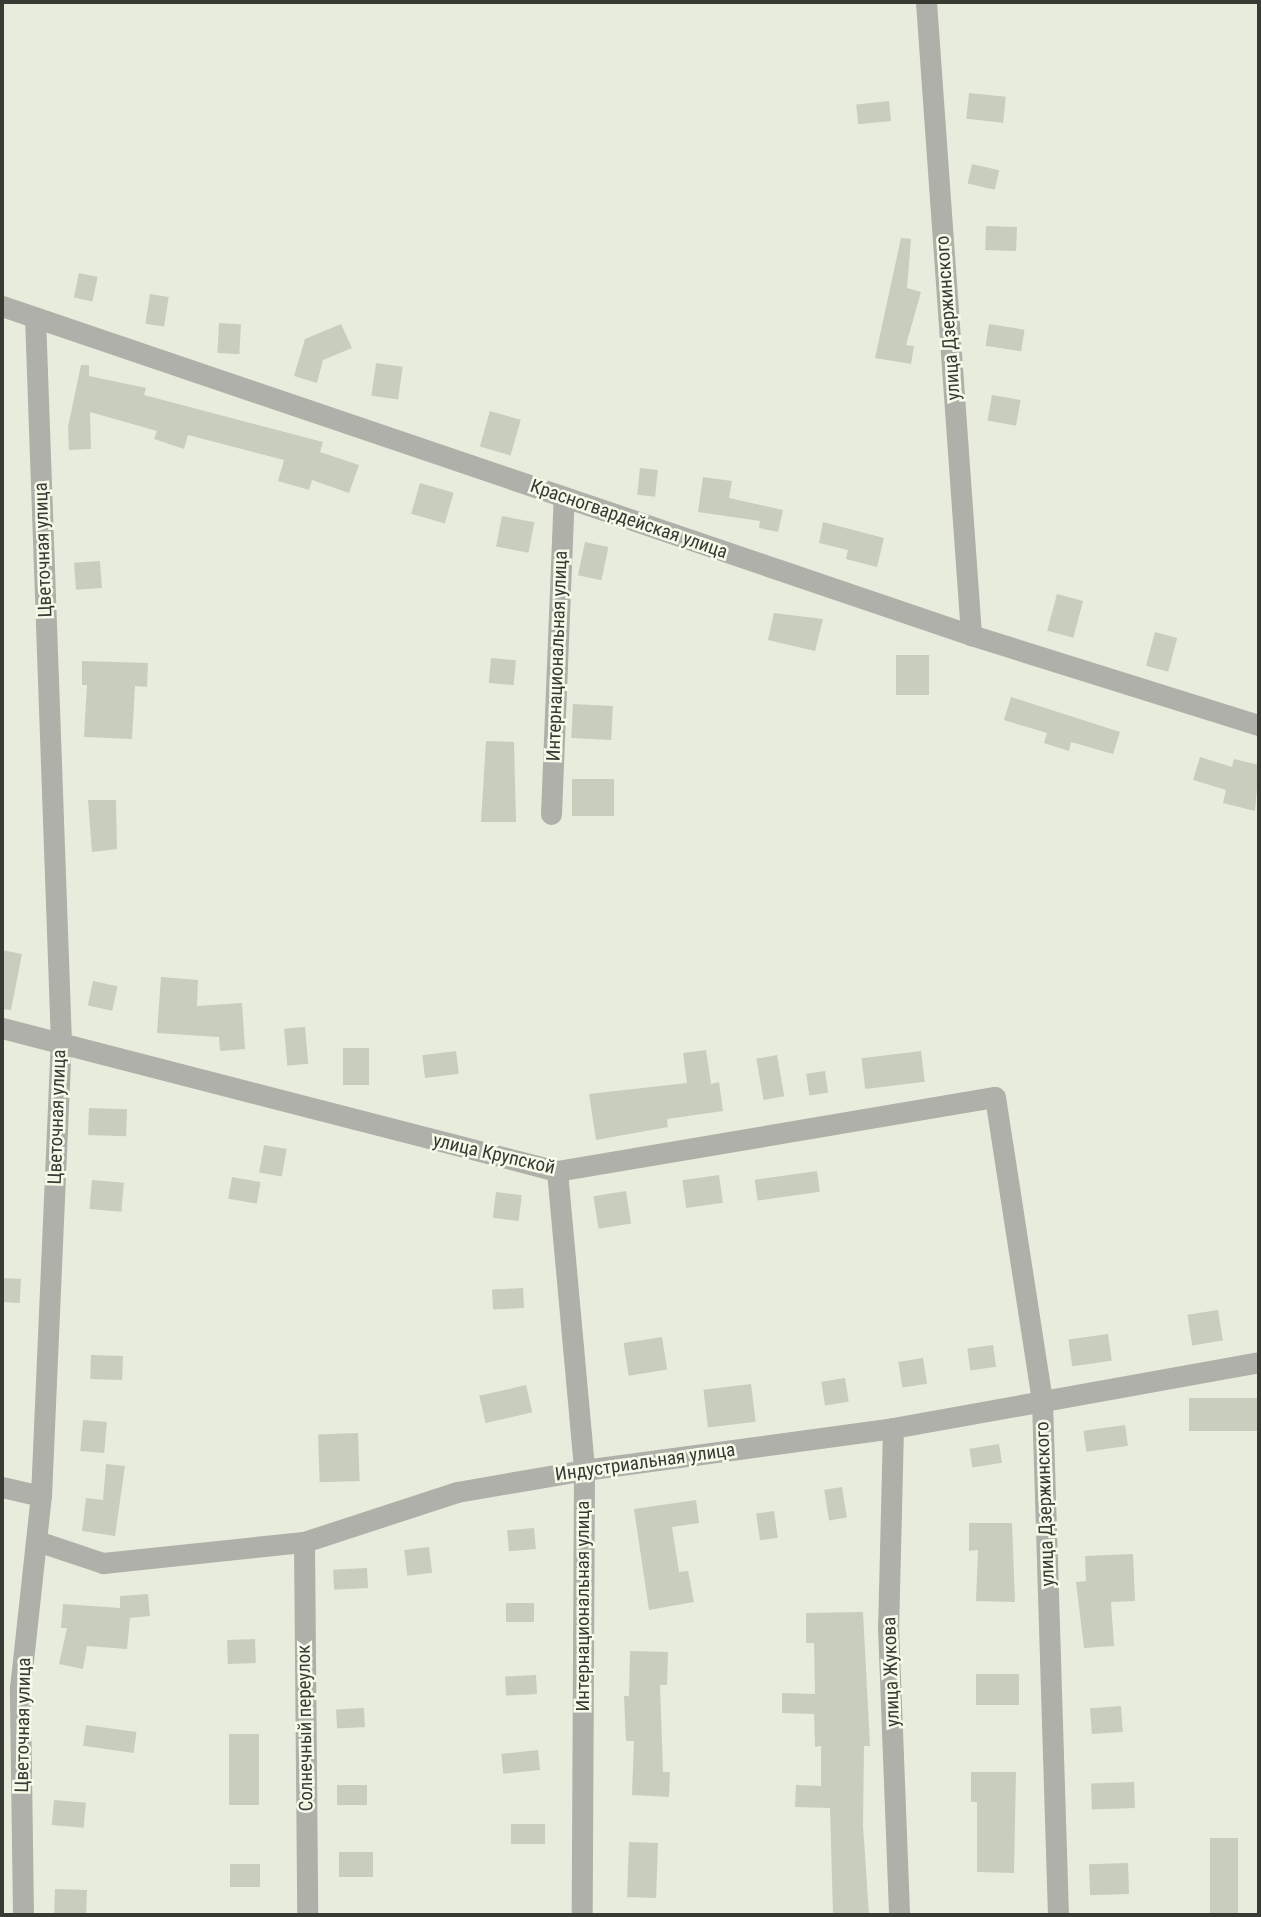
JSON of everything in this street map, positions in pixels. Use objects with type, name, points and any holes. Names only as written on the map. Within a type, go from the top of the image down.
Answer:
[{"type":"street","name":"улица Дзержинского","points":[[926,2],[971,635]]},
{"type":"street","name":"Красногвардейская улица","points":[[2,306],[971,635],[1259,724]]},
{"type":"street","name":"Цветочная улица","points":[[23,1915],[20,1688],[41,1496],[61,1043],[35,318]]},
{"type":"street","name":"Интернациональная улица","points":[[551,814],[564,497]]},
{"type":"street","name":"улица Крупской","points":[[2,1028],[557,1171],[995,1097]]},
{"type":"street","name":"улица Дзержинского","points":[[995,1097],[1042,1401],[1058,1915]]},
{"type":"street","name":"Интернациональная улица","points":[[557,1171],[584,1470],[582,1915]]},
{"type":"street","name":"Индустриальная улица","points":[[37,1541],[103,1563],[304,1542],[457,1492],[584,1470],[893,1428],[1259,1362]]},
{"type":"street","name":"улица Жукова","points":[[893,1428],[888,1626],[899,1915]]},
{"type":"street","points":[[2,1487],[41,1496]]},
{"type":"street","name":"Солнечный переулок","points":[[304,1542],[307,1915]]},
{"type":"building","points":[[969,93],[1006,97],[1003,123],[966,119]]},
{"type":"building","points":[[889,101],[891,121],[858,124],[856,104]]},
{"type":"building","points":[[972,164],[999,170],[995,190],[968,183]]},
{"type":"building","points":[[986,226],[1017,227],[1016,251],[985,250]]},
{"type":"building","points":[[901,238],[911,239],[907,288],[921,292],[906,345],[914,346],[911,364],[875,358]]},
{"type":"building","points":[[79,273],[98,277],[92,301],[74,297]]},
{"type":"building","points":[[150,294],[169,297],[164,327],[145,324]]},
{"type":"building","points":[[219,323],[241,324],[239,354],[217,353]]},
{"type":"building","points":[[341,324],[352,348],[323,360],[317,383],[294,376],[305,339]]},
{"type":"building","points":[[989,324],[1025,330],[1021,351],[986,346]]},
{"type":"building","points":[[376,363],[403,367],[398,399],[371,396]]},
{"type":"building","points":[[81,365],[89,365],[89,376],[146,388],[144,395],[323,442],[320,452],[359,465],[349,493],[312,480],[309,490],[278,481],[284,460],[188,435],[184,449],[154,439],[157,431],[90,412],[91,449],[69,450],[68,427]]},
{"type":"building","points":[[992,395],[1021,400],[1016,426],[987,421]]},
{"type":"building","points":[[490,411],[521,420],[511,455],[480,447]]},
{"type":"building","points":[[640,468],[658,470],[655,497],[637,495]]},
{"type":"building","points":[[703,477],[732,481],[729,498],[783,510],[778,532],[759,528],[760,521],[698,512]]},
{"type":"building","points":[[420,483],[454,493],[445,523],[411,514]]},
{"type":"building","points":[[502,516],[534,522],[528,553],[496,546]]},
{"type":"building","points":[[823,522],[884,538],[877,567],[846,559],[848,550],[819,543]]},
{"type":"building","points":[[585,542],[608,547],[601,580],[578,575]]},
{"type":"building","points":[[100,561],[102,588],[76,590],[74,563]]},
{"type":"building","points":[[1057,594],[1083,601],[1073,638],[1047,631]]},
{"type":"building","points":[[774,613],[823,619],[815,651],[768,640]]},
{"type":"building","points":[[1155,632],[1177,638],[1168,672],[1146,666]]},
{"type":"building","points":[[896,655],[929,655],[929,695],[896,695]]},
{"type":"building","points":[[491,658],[516,660],[514,685],[489,683]]},
{"type":"building","points":[[82,661],[148,663],[147,687],[135,686],[132,739],[84,737],[87,685],[82,685]]},
{"type":"building","points":[[1011,697],[1120,732],[1113,754],[1071,742],[1069,751],[1044,743],[1047,733],[1004,720]]},
{"type":"building","points":[[573,704],[613,706],[611,740],[571,738]]},
{"type":"building","points":[[486,741],[514,742],[516,822],[481,822]]},
{"type":"building","points":[[1200,757],[1232,767],[1234,759],[1259,765],[1255,811],[1223,803],[1226,790],[1193,780]]},
{"type":"building","points":[[572,779],[614,779],[614,816],[572,816]]},
{"type":"building","points":[[88,800],[116,800],[117,849],[92,852]]},
{"type":"building","points":[[2,950],[22,954],[11,1010],[2,1009]]},
{"type":"building","points":[[161,977],[198,980],[197,1006],[242,1003],[245,1049],[220,1051],[219,1037],[157,1033]]},
{"type":"building","points":[[93,981],[117,986],[112,1011],[88,1005]]},
{"type":"building","points":[[305,1027],[308,1064],[287,1066],[284,1029]]},
{"type":"building","points":[[343,1048],[369,1048],[369,1085],[343,1085]]},
{"type":"building","points":[[706,1050],[711,1084],[719,1082],[723,1111],[667,1119],[668,1127],[596,1140],[589,1094],[687,1083],[683,1053]]},
{"type":"building","points":[[456,1051],[459,1074],[425,1078],[422,1055]]},
{"type":"building","points":[[921,1051],[925,1082],[865,1089],[861,1058]]},
{"type":"building","points":[[777,1055],[784,1096],[764,1100],[756,1059]]},
{"type":"building","points":[[825,1071],[828,1093],[809,1095],[806,1074]]},
{"type":"building","points":[[89,1108],[127,1109],[126,1136],[88,1135]]},
{"type":"building","points":[[264,1145],[287,1149],[282,1177],[259,1173]]},
{"type":"building","points":[[817,1171],[820,1192],[758,1201],[755,1180]]},
{"type":"building","points":[[719,1175],[723,1203],[686,1208],[682,1180]]},
{"type":"building","points":[[232,1177],[261,1182],[257,1204],[228,1199]]},
{"type":"building","points":[[92,1180],[124,1183],[121,1212],[89,1209]]},
{"type":"building","points":[[626,1191],[631,1224],[599,1229],[593,1196]]},
{"type":"building","points":[[496,1192],[522,1195],[519,1221],[493,1218]]},
{"type":"building","points":[[2,1278],[21,1279],[20,1303],[2,1302]]},
{"type":"building","points":[[523,1288],[524,1308],[493,1310],[492,1290]]},
{"type":"building","points":[[1218,1310],[1223,1341],[1192,1345],[1187,1315]]},
{"type":"building","points":[[1108,1334],[1112,1361],[1072,1366],[1068,1340]]},
{"type":"building","points":[[662,1337],[667,1370],[629,1376],[623,1343]]},
{"type":"building","points":[[993,1345],[996,1367],[970,1370],[967,1349]]},
{"type":"building","points":[[91,1355],[123,1356],[122,1380],[90,1379]]},
{"type":"building","points":[[923,1358],[927,1384],[902,1388],[898,1362]]},
{"type":"building","points":[[845,1378],[849,1402],[825,1405],[821,1382]]},
{"type":"building","points":[[751,1384],[756,1422],[708,1428],[703,1390]]},
{"type":"building","points":[[526,1385],[532,1412],[486,1423],[479,1396]]},
{"type":"building","points":[[1189,1398],[1259,1398],[1259,1431],[1189,1431]]},
{"type":"building","points":[[83,1420],[107,1422],[104,1453],[80,1451]]},
{"type":"building","points":[[1125,1425],[1128,1446],[1086,1452],[1083,1431]]},
{"type":"building","points":[[358,1433],[360,1481],[320,1482],[318,1434]]},
{"type":"building","points":[[999,1444],[1002,1463],[972,1467],[969,1449]]},
{"type":"building","points":[[106,1464],[125,1466],[115,1536],[82,1531],[86,1498],[103,1500]]},
{"type":"building","points":[[842,1487],[847,1518],[829,1520],[824,1490]]},
{"type":"building","points":[[696,1500],[699,1523],[672,1527],[679,1572],[688,1571],[694,1602],[649,1610],[634,1509]]},
{"type":"building","points":[[774,1511],[778,1538],[760,1540],[756,1514]]},
{"type":"building","points":[[969,1523],[1012,1523],[1015,1602],[976,1601],[978,1550],[969,1551]]},
{"type":"building","points":[[534,1528],[536,1549],[509,1551],[507,1530]]},
{"type":"building","points":[[429,1547],[432,1573],[407,1576],[404,1550]]},
{"type":"building","points":[[1133,1554],[1135,1601],[1111,1602],[1114,1646],[1084,1648],[1076,1582],[1086,1581],[1085,1556]]},
{"type":"building","points":[[367,1568],[368,1588],[334,1590],[333,1570]]},
{"type":"building","points":[[148,1594],[150,1616],[130,1618],[127,1649],[87,1646],[83,1669],[59,1664],[67,1628],[61,1628],[63,1604],[120,1608],[120,1596]]},
{"type":"building","points":[[506,1603],[534,1603],[534,1622],[506,1622]]},
{"type":"building","points":[[863,1612],[870,1746],[864,1746],[863,1825],[869,1915],[833,1915],[830,1808],[795,1807],[796,1785],[821,1786],[821,1746],[815,1747],[814,1714],[782,1713],[782,1693],[815,1694],[814,1643],[806,1643],[806,1613]]},
{"type":"building","points":[[255,1639],[256,1663],[228,1664],[227,1640]]},
{"type":"building","points":[[630,1651],[668,1652],[667,1685],[660,1685],[663,1772],[670,1772],[669,1797],[632,1795],[634,1741],[626,1741],[624,1696],[629,1696]]},
{"type":"building","points":[[976,1674],[1019,1674],[1019,1705],[976,1705]]},
{"type":"building","points":[[536,1675],[537,1694],[506,1696],[505,1677]]},
{"type":"building","points":[[1121,1706],[1123,1732],[1092,1734],[1090,1708]]},
{"type":"building","points":[[364,1708],[365,1727],[337,1728],[336,1709]]},
{"type":"building","points":[[86,1725],[137,1732],[134,1753],[83,1746]]},
{"type":"building","points":[[229,1734],[259,1734],[259,1805],[229,1805]]},
{"type":"building","points":[[538,1750],[540,1770],[503,1774],[501,1754]]},
{"type":"building","points":[[971,1772],[1016,1772],[1014,1873],[977,1872],[977,1802],[971,1802]]},
{"type":"building","points":[[1134,1782],[1135,1808],[1092,1809],[1091,1784]]},
{"type":"building","points":[[337,1785],[367,1785],[367,1805],[337,1805]]},
{"type":"building","points":[[54,1800],[86,1803],[84,1828],[52,1825]]},
{"type":"building","points":[[511,1824],[545,1824],[545,1844],[511,1844]]},
{"type":"building","points":[[1210,1838],[1238,1838],[1238,1915],[1210,1915]]},
{"type":"building","points":[[629,1842],[658,1843],[656,1898],[627,1897]]},
{"type":"building","points":[[339,1852],[373,1852],[373,1877],[339,1877]]},
{"type":"building","points":[[1128,1863],[1129,1894],[1090,1895],[1089,1864]]},
{"type":"building","points":[[230,1864],[260,1864],[260,1887],[230,1887]]},
{"type":"building","points":[[55,1889],[87,1890],[86,1915],[54,1915]]}]
